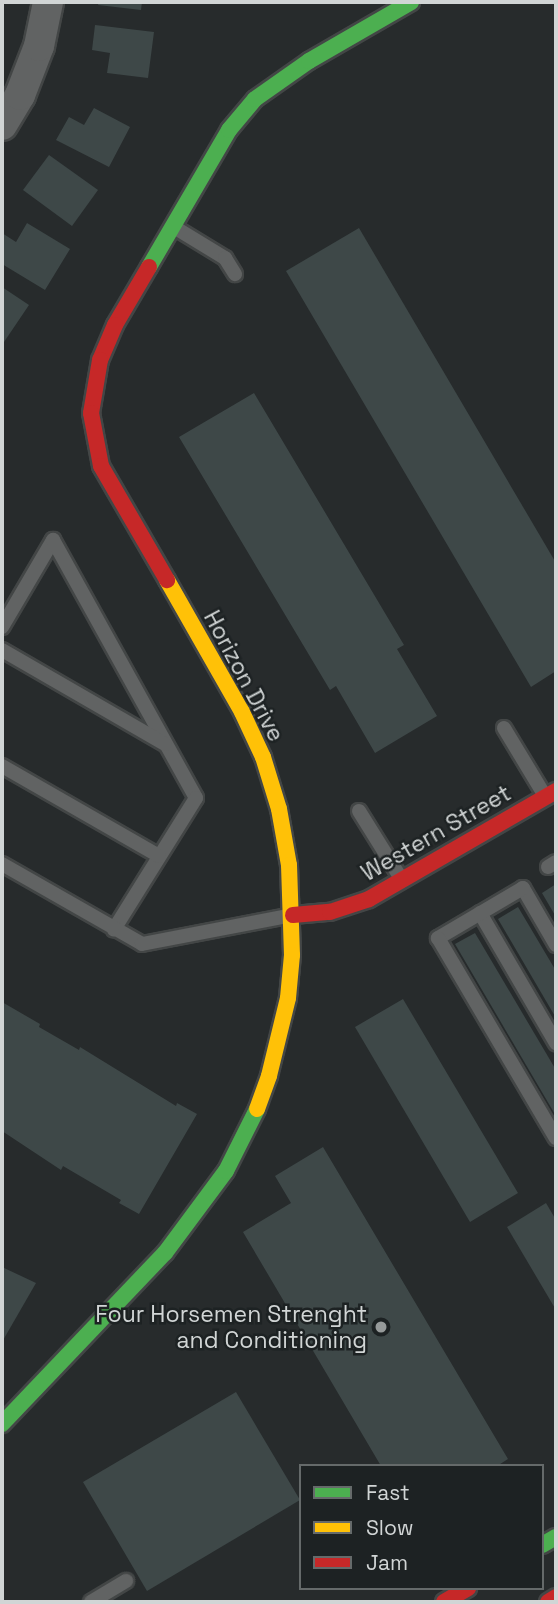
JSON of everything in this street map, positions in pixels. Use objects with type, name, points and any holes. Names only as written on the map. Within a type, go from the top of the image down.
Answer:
[{"type":"street","points":[[2,125],[20,96],[39,46],[48,2]]},
{"type":"street","name":"Horizon Drive","points":[[2,1424],[165,1253],[226,1171],[252,1121],[269,1076],[288,998],[293,915],[289,865],[279,809],[263,757],[224,679],[113,490],[94,440],[91,413],[100,360],[115,325],[229,130],[255,99],[309,61],[411,2]]},
{"type":"street","name":"Western Street","points":[[293,915],[330,912],[369,899],[551,794]]},
{"type":"street","points":[[444,1602],[465,1590]]},
{"type":"street","points":[[548,1602],[556,1597]]},
{"type":"lane","points":[[172,226],[225,258],[235,274]]},
{"type":"lane","points":[[2,627],[53,540],[196,798],[114,929]]},
{"type":"lane","points":[[2,650],[166,745]]},
{"type":"lane","points":[[504,728],[551,794]]},
{"type":"lane","points":[[2,766],[159,856]]},
{"type":"lane","points":[[359,811],[402,881]]},
{"type":"lane","points":[[2,864],[142,944],[293,915]]},
{"type":"lane","points":[[556,945],[523,888],[438,938],[556,1139]]},
{"type":"lane","points":[[480,914],[556,1043]]},
{"type":"lane","points":[[91,1602],[126,1581]]},
{"type":"building","points":[[99,2],[142,2],[141,10],[98,5]]},
{"type":"building","points":[[95,25],[154,32],[148,78],[107,73],[110,53],[92,50]]},
{"type":"building","points":[[94,108],[130,127],[109,167],[56,140],[69,117],[84,125]]},
{"type":"building","points":[[49,155],[98,190],[72,226],[23,190]]},
{"type":"building","points":[[27,223],[70,249],[45,290],[2,264],[2,233],[16,242]]},
{"type":"building","points":[[359,228],[556,563],[556,671],[531,687],[286,271]]},
{"type":"building","points":[[2,287],[29,305],[4,342],[2,341]]},
{"type":"building","points":[[254,393],[404,645],[397,649],[437,716],[375,753],[336,686],[330,690],[179,437]]},
{"type":"building","points":[[556,884],[556,917],[542,893]]},
{"type":"building","points":[[518,907],[556,971],[556,1018],[498,919]]},
{"type":"building","points":[[475,933],[556,1070],[556,1116],[455,944]]},
{"type":"building","points":[[403,999],[518,1193],[470,1222],[355,1027]]},
{"type":"building","points":[[2,1002],[40,1024],[39,1027],[79,1050],[80,1047],[176,1106],[177,1103],[197,1114],[139,1214],[119,1203],[121,1200],[63,1166],[61,1170],[2,1131]]},
{"type":"building","points":[[323,1147],[508,1459],[500,1464],[380,1464],[243,1232],[291,1203],[275,1176]]},
{"type":"building","points":[[546,1203],[556,1220],[556,1310],[507,1227]]},
{"type":"building","points":[[2,1267],[36,1283],[2,1342]]},
{"type":"building","points":[[236,1392],[299,1501],[147,1591],[83,1482]]},
{"type":"traffic: fast","points":[[149,267],[229,130],[255,99],[309,61],[411,2]]},
{"type":"traffic: fast","points":[[2,1424],[165,1253],[226,1171],[257,1109]]},
{"type":"traffic: fast","points":[[544,1544],[556,1537]]},
{"type":"traffic: slow","points":[[167,580],[242,712],[263,757],[279,809],[289,865],[292,955],[288,998],[269,1076],[257,1109]]},
{"type":"traffic: jam","points":[[149,267],[115,325],[100,360],[91,413],[101,466],[167,580]]},
{"type":"traffic: jam","points":[[293,915],[330,912],[369,899],[556,791]]},
{"type":"traffic: jam","points":[[444,1602],[465,1590]]},
{"type":"traffic: jam","points":[[548,1602],[556,1597]]},
{"type":"place","name":"Four Horsemen Strenght and Conditioning","points":[[381,1327]]}]
